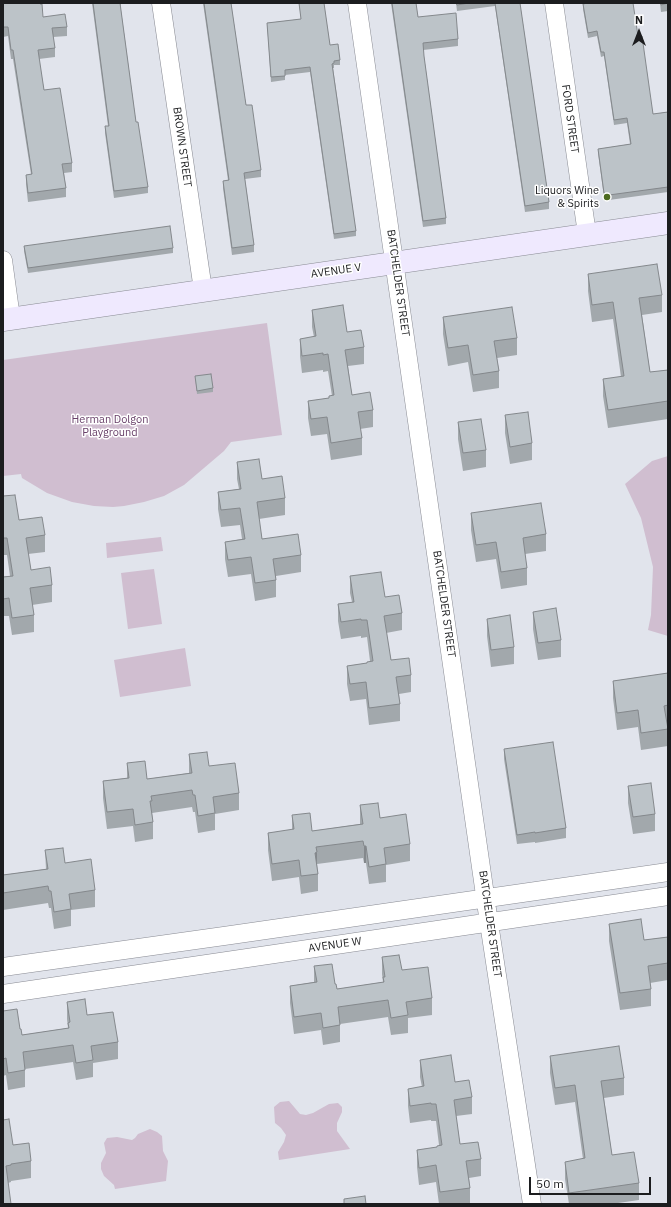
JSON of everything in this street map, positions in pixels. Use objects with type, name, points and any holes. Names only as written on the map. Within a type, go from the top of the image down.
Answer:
[{"type":"main road","name":"AVENUE V","points":[[7,319],[668,223]]},
{"type":"street","name":"BROWN STREET","points":[[161,3],[203,290]]},
{"type":"street","name":"BATCHELDER STREET","points":[[357,3],[489,923],[532,1204]]},
{"type":"street","name":"FORD STREET","points":[[554,3],[587,234]]},
{"type":"street","points":[[3,260],[7,319]]},
{"type":"street","points":[[3,967],[668,872]]},
{"type":"street","name":"AVENUE W","points":[[3,994],[668,896]]},
{"type":"green space","name":"Herman Dolgon Playground","points":[[267,323],[282,435],[231,442],[224,451],[184,485],[164,496],[124,506],[94,506],[72,502],[47,493],[22,478],[21,474],[3,476],[3,360]]},
{"type":"green space","points":[[668,456],[668,636],[648,630],[651,615],[653,567],[641,518],[625,484],[652,461]]},
{"type":"green space","points":[[161,537],[163,551],[107,558],[106,543]]},
{"type":"green space","points":[[154,569],[162,624],[128,629],[121,573]]},
{"type":"green space","points":[[185,648],[191,686],[120,697],[114,660]]},
{"type":"green space","points":[[289,1101],[300,1114],[306,1115],[313,1113],[329,1104],[338,1103],[342,1107],[342,1112],[337,1123],[337,1131],[350,1149],[279,1160],[278,1152],[286,1135],[275,1123],[274,1107],[280,1102]]},
{"type":"green space","points":[[150,1129],[162,1136],[163,1151],[168,1161],[166,1181],[115,1189],[114,1185],[104,1176],[101,1169],[101,1163],[106,1153],[104,1143],[107,1138],[117,1137],[132,1140],[138,1134]]},
{"type":"building","points":[[3,3],[40,3],[42,4],[43,17],[65,14],[67,27],[52,28],[55,48],[38,50],[44,90],[60,88],[72,163],[62,164],[66,188],[28,193],[26,175],[32,174],[13,50],[11,50],[8,27],[3,27]]},
{"type":"building","points":[[93,3],[120,3],[136,122],[138,122],[148,187],[114,191],[105,126],[109,126]]},
{"type":"building","points":[[204,3],[231,3],[246,105],[252,105],[261,170],[244,173],[254,245],[232,248],[223,181],[229,180]]},
{"type":"building","points":[[299,3],[324,3],[330,45],[338,44],[340,60],[334,61],[332,64],[356,231],[334,234],[310,67],[285,70],[285,76],[271,77],[267,23],[301,19]]},
{"type":"building","points":[[392,3],[416,3],[418,17],[456,13],[458,39],[423,43],[446,218],[423,221]]},
{"type":"building","points":[[456,3],[469,3],[457,5]]},
{"type":"building","points":[[495,3],[520,3],[549,202],[525,206]]},
{"type":"building","points":[[633,3],[638,36],[642,36],[653,114],[668,112],[668,187],[609,195],[604,193],[598,149],[631,144],[627,118],[614,120],[604,52],[601,52],[597,31],[588,33],[583,4]]},
{"type":"building","points":[[170,226],[173,248],[28,268],[24,246]]},
{"type":"building","points":[[657,264],[662,295],[639,298],[650,372],[668,370],[668,401],[608,410],[603,379],[624,376],[613,302],[592,305],[588,274]]},
{"type":"building","points":[[343,305],[347,332],[361,330],[364,347],[345,350],[352,395],[370,392],[373,410],[358,412],[362,438],[331,443],[327,417],[311,419],[308,401],[329,398],[329,396],[334,395],[328,354],[323,355],[323,353],[302,356],[300,339],[316,336],[312,310]]},
{"type":"building","points":[[512,307],[517,338],[494,341],[499,371],[473,375],[468,345],[448,348],[443,317]]},
{"type":"building","points":[[211,374],[213,388],[197,391],[195,376]]},
{"type":"building","points":[[528,412],[532,443],[510,447],[505,415]]},
{"type":"building","points":[[481,419],[486,450],[463,453],[458,422]]},
{"type":"building","points":[[259,459],[262,479],[282,476],[285,498],[257,502],[262,539],[298,534],[301,555],[273,559],[276,580],[255,583],[251,557],[228,560],[225,542],[245,539],[240,508],[221,510],[218,492],[241,489],[237,462]]},
{"type":"building","points":[[15,495],[19,520],[42,517],[45,535],[26,538],[31,570],[50,567],[52,585],[30,588],[34,615],[12,618],[9,598],[3,599],[3,577],[13,576],[7,538],[3,538],[3,496]]},
{"type":"building","points":[[541,503],[546,534],[523,538],[527,568],[501,572],[496,542],[476,545],[471,513]]},
{"type":"building","points":[[381,572],[385,597],[399,595],[402,613],[384,616],[391,660],[409,658],[411,675],[396,677],[400,704],[369,708],[366,682],[350,684],[347,666],[373,661],[367,620],[361,619],[341,622],[338,604],[354,602],[350,576]]},
{"type":"building","points":[[556,608],[561,640],[538,643],[533,612]]},
{"type":"building","points":[[510,615],[514,647],[491,650],[487,619]]},
{"type":"building","points":[[668,673],[668,705],[664,706],[668,729],[641,733],[638,710],[617,713],[613,681]]},
{"type":"building","points":[[553,742],[566,828],[517,835],[504,749]]},
{"type":"building","points":[[207,752],[209,766],[235,763],[239,793],[213,797],[215,813],[198,816],[195,795],[193,795],[192,790],[151,796],[152,801],[150,801],[153,822],[135,825],[133,809],[107,812],[103,781],[129,778],[127,763],[145,761],[147,779],[192,773],[189,754]]},
{"type":"building","points":[[651,783],[655,814],[633,817],[628,786]]},
{"type":"building","points":[[378,803],[380,818],[406,814],[410,844],[384,848],[386,864],[369,867],[366,846],[364,846],[363,841],[316,847],[317,852],[315,853],[318,874],[301,876],[299,860],[272,864],[268,833],[294,829],[292,815],[310,813],[312,831],[363,824],[360,805]]},
{"type":"building","points":[[63,848],[65,863],[91,859],[95,890],[69,894],[71,909],[54,912],[51,891],[49,891],[48,886],[3,893],[3,875],[48,869],[45,850]]},
{"type":"building","points":[[641,919],[644,940],[668,937],[668,963],[648,966],[651,989],[620,993],[609,924]]},
{"type":"building","points":[[399,955],[402,970],[428,967],[432,998],[406,1002],[408,1015],[391,1018],[388,1000],[338,1007],[340,1025],[323,1028],[321,1013],[294,1017],[290,986],[317,982],[314,966],[332,964],[337,989],[384,982],[383,977],[385,977],[382,957]]},
{"type":"building","points":[[85,999],[87,1015],[113,1012],[118,1042],[91,1046],[93,1060],[76,1063],[73,1045],[23,1052],[25,1070],[8,1073],[6,1058],[3,1059],[3,1011],[17,1009],[22,1035],[69,1028],[68,1023],[70,1022],[67,1002]]},
{"type":"building","points":[[619,1046],[624,1078],[601,1081],[612,1155],[634,1152],[639,1183],[569,1193],[565,1162],[585,1158],[575,1085],[555,1088],[550,1056]]},
{"type":"building","points":[[451,1055],[455,1082],[469,1080],[472,1097],[454,1100],[460,1144],[478,1142],[481,1159],[466,1161],[470,1188],[440,1192],[436,1165],[419,1168],[417,1150],[442,1145],[436,1104],[431,1103],[410,1106],[408,1089],[424,1086],[420,1060]]},
{"type":"building","points":[[9,1119],[13,1145],[29,1143],[31,1161],[6,1166],[11,1204],[3,1204],[3,1120]]},
{"type":"building","points":[[365,1196],[366,1204],[344,1204],[344,1199]]},
{"type":"place","name":"Liquors Wine & Spirits","points":[[607,197]]}]
